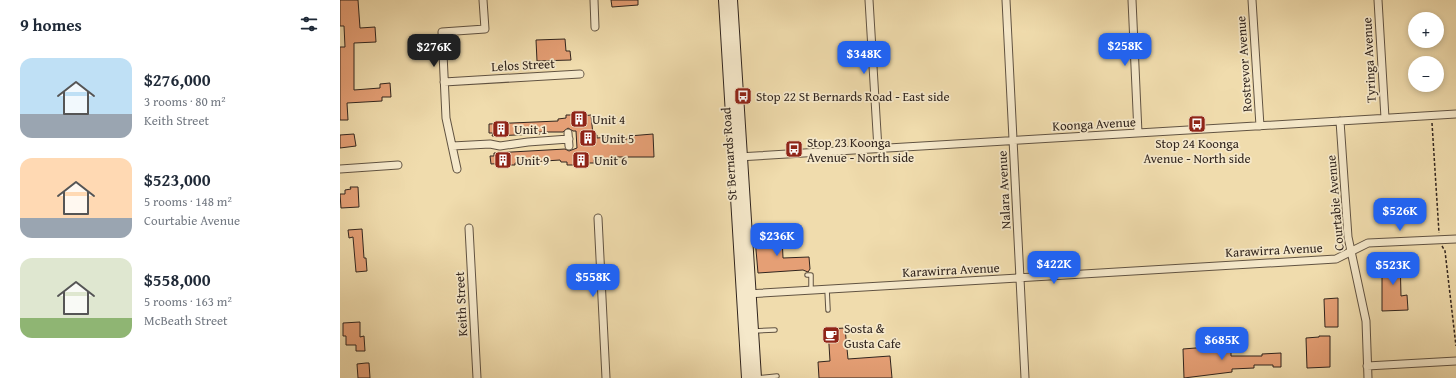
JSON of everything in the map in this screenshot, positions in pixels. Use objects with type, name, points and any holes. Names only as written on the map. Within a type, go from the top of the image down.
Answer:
[{"type":"main road","name":"St Bernards Road","points":[[724,0],[738,157]]},
{"type":"main road","name":"St Bernards Road","points":[[732,0],[738,157],[746,294],[747,378]]},
{"type":"main road","name":"St Bernards Road","points":[[746,294],[753,332],[756,378]]},
{"type":"street","points":[[457,169],[446,118],[442,32],[485,29],[483,0]]},
{"type":"street","points":[[594,0],[596,27]]},
{"type":"street","points":[[869,0],[878,149]]},
{"type":"street","name":"Nalara Avenue","points":[[1006,0],[1025,378]]},
{"type":"street","points":[[1132,0],[1138,133]]},
{"type":"street","name":"Rostrevor Avenue","points":[[1252,0],[1260,126]]},
{"type":"street","name":"Tyringa Avenue","points":[[1378,0],[1385,118]]},
{"type":"street","name":"Lelos Street","points":[[444,82],[580,74]]},
{"type":"street","name":"Koonga Avenue","points":[[738,157],[1456,114]]},
{"type":"street","name":"Courtabie Avenue","points":[[1340,121],[1348,237],[1366,321],[1368,378]]},
{"type":"street","points":[[452,146],[490,144],[500,146],[569,139]]},
{"type":"street","points":[[340,170],[398,165]]},
{"type":"street","points":[[598,218],[606,378]]},
{"type":"street","name":"Keith Street","points":[[469,228],[477,378]]},
{"type":"street","name":"Karawirra Avenue","points":[[746,294],[1336,259],[1368,243],[1456,239]]},
{"type":"street","points":[[1367,366],[1456,361]]},
{"type":"lane","points":[[807,275],[811,275],[812,290]]},
{"type":"lane","points":[[826,289],[828,310]]},
{"type":"lane","points":[[753,332],[774,330]]},
{"type":"lane","points":[[756,378],[777,376]]},
{"type":"path","points":[[1432,115],[1439,240],[1445,251],[1456,346]]},
{"type":"building","points":[[340,0],[358,0],[360,28],[375,27],[376,42],[354,43],[354,90],[380,88],[380,84],[390,83],[391,97],[382,97],[382,101],[347,103],[348,120],[340,120],[340,47],[345,47],[344,26],[340,26]]},
{"type":"building","points":[[611,0],[638,0],[638,5],[612,7]]},
{"type":"building","points":[[565,39],[566,51],[570,51],[571,60],[537,61],[536,40]]},
{"type":"building","points":[[566,115],[572,115],[573,117],[591,115],[593,135],[597,135],[597,138],[610,137],[612,140],[628,139],[629,136],[653,134],[654,157],[611,157],[611,159],[594,160],[594,163],[576,163],[576,165],[567,165],[567,162],[561,162],[560,160],[515,163],[515,165],[509,165],[509,163],[491,164],[490,156],[494,156],[494,153],[565,149],[569,151],[577,148],[576,131],[568,128],[563,132],[539,132],[540,134],[492,136],[493,133],[489,133],[489,124],[558,121],[558,119],[566,118]]},
{"type":"building","points":[[354,134],[356,146],[340,148],[340,135]]},
{"type":"building","points":[[350,187],[358,187],[359,207],[341,208],[340,194],[345,194],[345,190],[351,189]]},
{"type":"building","points":[[362,229],[364,258],[366,258],[367,271],[356,272],[353,237],[349,238],[348,230]]},
{"type":"building","points":[[782,236],[783,258],[809,257],[810,269],[808,272],[803,270],[758,273],[755,238]]},
{"type":"building","points":[[1390,255],[1400,255],[1401,296],[1407,295],[1408,310],[1382,311],[1382,270],[1380,262],[1390,261]]},
{"type":"building","points":[[1338,298],[1338,327],[1325,327],[1324,299]]},
{"type":"building","points":[[360,322],[360,337],[364,336],[365,351],[356,351],[356,345],[346,345],[346,336],[343,336],[343,323]]},
{"type":"building","points":[[845,328],[848,359],[890,356],[892,378],[819,378],[818,362],[830,361],[828,329]]},
{"type":"building","points":[[1330,336],[1330,367],[1307,368],[1306,338]]},
{"type":"building","points":[[1218,340],[1219,349],[1231,348],[1231,356],[1262,356],[1262,354],[1281,353],[1281,367],[1273,367],[1273,365],[1254,365],[1254,368],[1232,369],[1232,372],[1184,378],[1183,349],[1208,347],[1208,341]]},
{"type":"building","points":[[369,363],[370,378],[358,378],[357,364]]},
{"type":"place","name":"Stop 22 St Bernards Road - East side","points":[[743,96]]},
{"type":"place","name":"Unit 4","points":[[579,119]]},
{"type":"place","name":"Stop 24 Koonga Avenue - North side","points":[[1197,124]]},
{"type":"place","name":"Unit 1","points":[[501,129]]},
{"type":"place","name":"Unit 5","points":[[588,138]]},
{"type":"place","name":"Stop 23 Koonga Avenue - North side","points":[[794,149]]},
{"type":"place","name":"Unit 9","points":[[503,160]]},
{"type":"place","name":"Unit 6","points":[[581,160]]},
{"type":"place","name":"Sosta & Gusta Cafe","points":[[831,335]]}]
